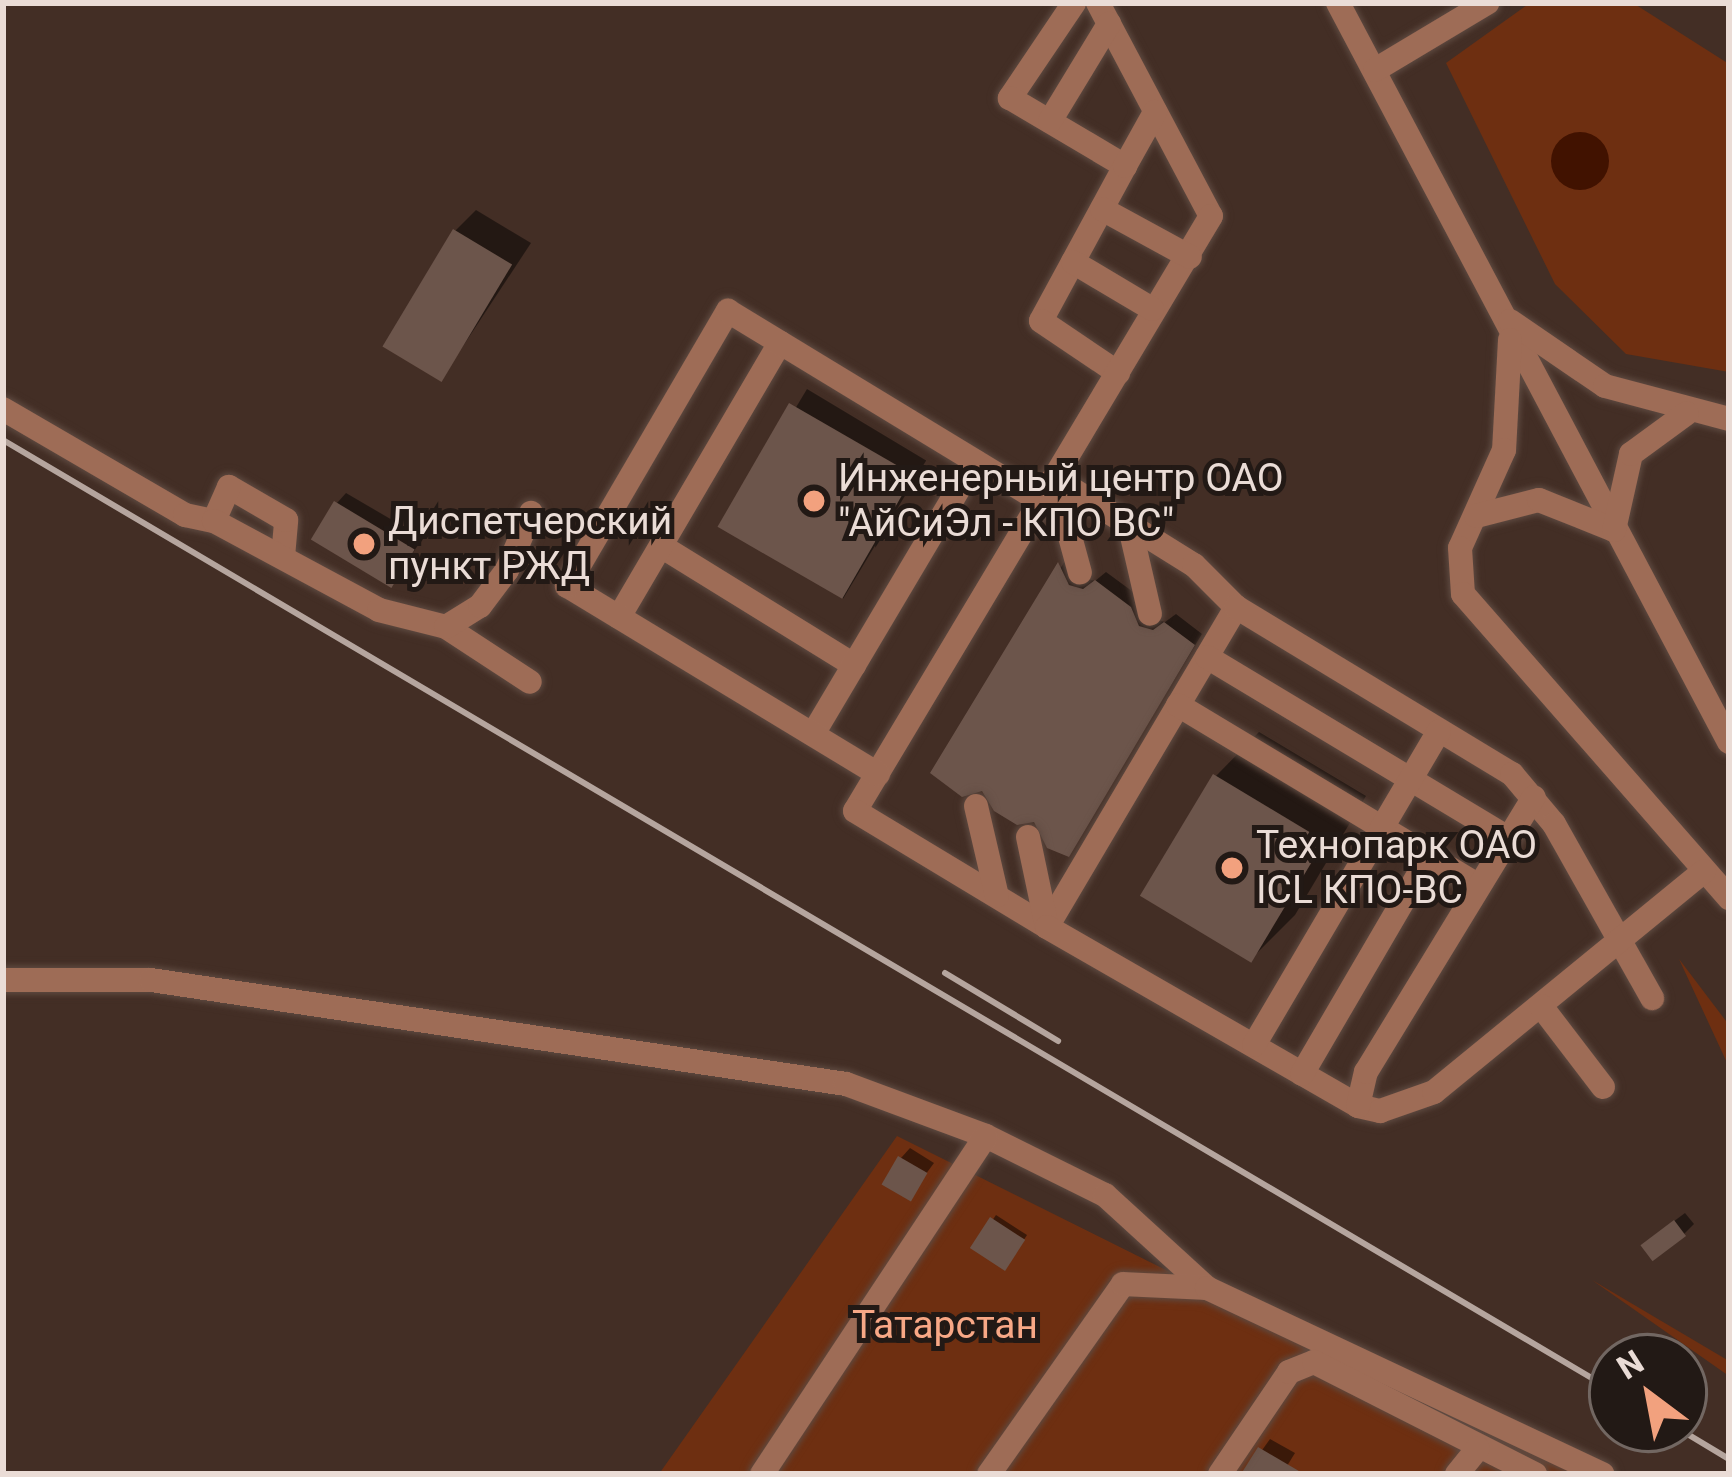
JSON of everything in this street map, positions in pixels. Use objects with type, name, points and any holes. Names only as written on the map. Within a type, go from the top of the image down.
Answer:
[{"type":"street","points":[[1074,3],[1010,98],[1125,166]]},
{"type":"street","points":[[1338,3],[1729,742]]},
{"type":"street","points":[[1376,70],[1487,3]]},
{"type":"street","points":[[1050,121],[1103,14]]},
{"type":"street","points":[[1103,14],[1210,216],[1190,257],[1152,309],[855,811],[1358,1106],[1414,1104],[1704,872]]},
{"type":"street","points":[[1118,373],[1041,321],[1155,112]]},
{"type":"street","points":[[1102,209],[1190,257]]},
{"type":"street","points":[[1073,262],[1152,309]]},
{"type":"street","points":[[878,773],[567,586],[728,311],[1040,501]]},
{"type":"street","points":[[1508,320],[1605,386],[1687,413],[1729,418]]},
{"type":"street","points":[[1508,320],[1511,409],[1504,450],[1460,548],[1463,594],[1729,898]]},
{"type":"street","points":[[619,617],[780,343]]},
{"type":"street","points":[[3,409],[185,515],[214,521],[379,610],[446,628],[530,682]]},
{"type":"street","points":[[1614,530],[1631,454],[1687,413]]},
{"type":"street","points":[[813,734],[975,461]]},
{"type":"street","points":[[1054,478],[1194,565],[1235,607],[1439,731],[1534,796],[1652,998]]},
{"type":"street","points":[[1054,478],[1080,573]]},
{"type":"street","points":[[214,521],[229,488],[286,520],[283,557]]},
{"type":"street","points":[[1476,516],[1539,500],[1614,530]]},
{"type":"street","points":[[446,628],[480,606],[532,513]]},
{"type":"street","points":[[1130,523],[1150,614]]},
{"type":"street","points":[[661,546],[854,665]]},
{"type":"street","points":[[1047,927],[1235,607]]},
{"type":"street","points":[[1208,658],[1505,836]]},
{"type":"street","points":[[1178,704],[1476,884]]},
{"type":"street","points":[[1254,1046],[1439,731]]},
{"type":"street","points":[[1358,1106],[1366,1072],[1505,836],[1534,796]]},
{"type":"street","points":[[976,806],[997,896]]},
{"type":"street","points":[[1028,837],[1047,927]]},
{"type":"street","points":[[1302,1074],[1430,857]]},
{"type":"street","points":[[3,980],[152,980],[846,1084],[986,1136],[1105,1195],[1207,1288],[1602,1474]]},
{"type":"street","points":[[1541,1006],[1603,1087]]},
{"type":"street","points":[[762,1474],[986,1136]]},
{"type":"street","points":[[988,1474],[1123,1284],[1207,1288]]},
{"type":"street","points":[[1220,1474],[1301,1362],[1535,1474]]},
{"type":"street","points":[[1457,1474],[1478,1448]]},
{"type":"green space","points":[[1530,3],[1633,3],[1729,64],[1729,372],[1626,354],[1555,284],[1446,63]]},
{"type":"green space","points":[[1679,959],[1729,1025],[1729,1067]]},
{"type":"green space","name":"Татарстан","points":[[897,1136],[1190,1282],[1580,1474],[659,1474]]},
{"type":"green space","points":[[1592,1280],[1682,1333],[1668,1333]]},
{"type":"green space","points":[[1708,1349],[1729,1361],[1729,1376],[1708,1361]]},
{"type":"shaded area","points":[[1580,132],[1601,140],[1609,161],[1601,182],[1580,190],[1559,182],[1551,161],[1559,140]]},
{"type":"building","points":[[453,229],[512,265],[442,382],[382,346]]},
{"type":"building","name":"Инженерный центр ОАО \"АйСиЭл - КПО ВС\"","points":[[789,403],[914,475],[842,599],[718,527]]},
{"type":"building","name":"Диспетчерский пункт РЖД","points":[[334,501],[415,549],[391,588],[311,540]]},
{"type":"building","points":[[1058,562],[1069,585],[1083,589],[1095,580],[1131,607],[1139,626],[1153,630],[1164,622],[1195,645],[1069,857],[1047,848],[1034,822],[1017,825],[994,811],[982,791],[962,797],[930,773]]},
{"type":"building","name":"Технопарк OAO ICL КПО-ВС","points":[[1213,774],[1324,841],[1251,963],[1140,896]]},
{"type":"building","points":[[898,1156],[927,1173],[911,1202],[882,1185]]},
{"type":"building","points":[[990,1217],[1025,1240],[1005,1271],[970,1248]]},
{"type":"building","points":[[1674,1220],[1686,1236],[1652,1261],[1640,1245]]},
{"type":"building","points":[[1258,1447],[1304,1474],[1241,1474]]},
{"type":"railway","points":[[3,440],[1588,1376]]},
{"type":"railway","points":[[945,973],[1058,1041]]},
{"type":"railway","points":[[1708,1446],[1729,1459]]},
{"type":"place","name":"Инженерный центр ОАО \"АйСиЭл - КПО ВС\"","points":[[814,501]]},
{"type":"place","name":"Диспетчерский пункт РЖД","points":[[364,544]]},
{"type":"place","name":"Технопарк OAO ICL КПО-ВС","points":[[1232,868]]}]
